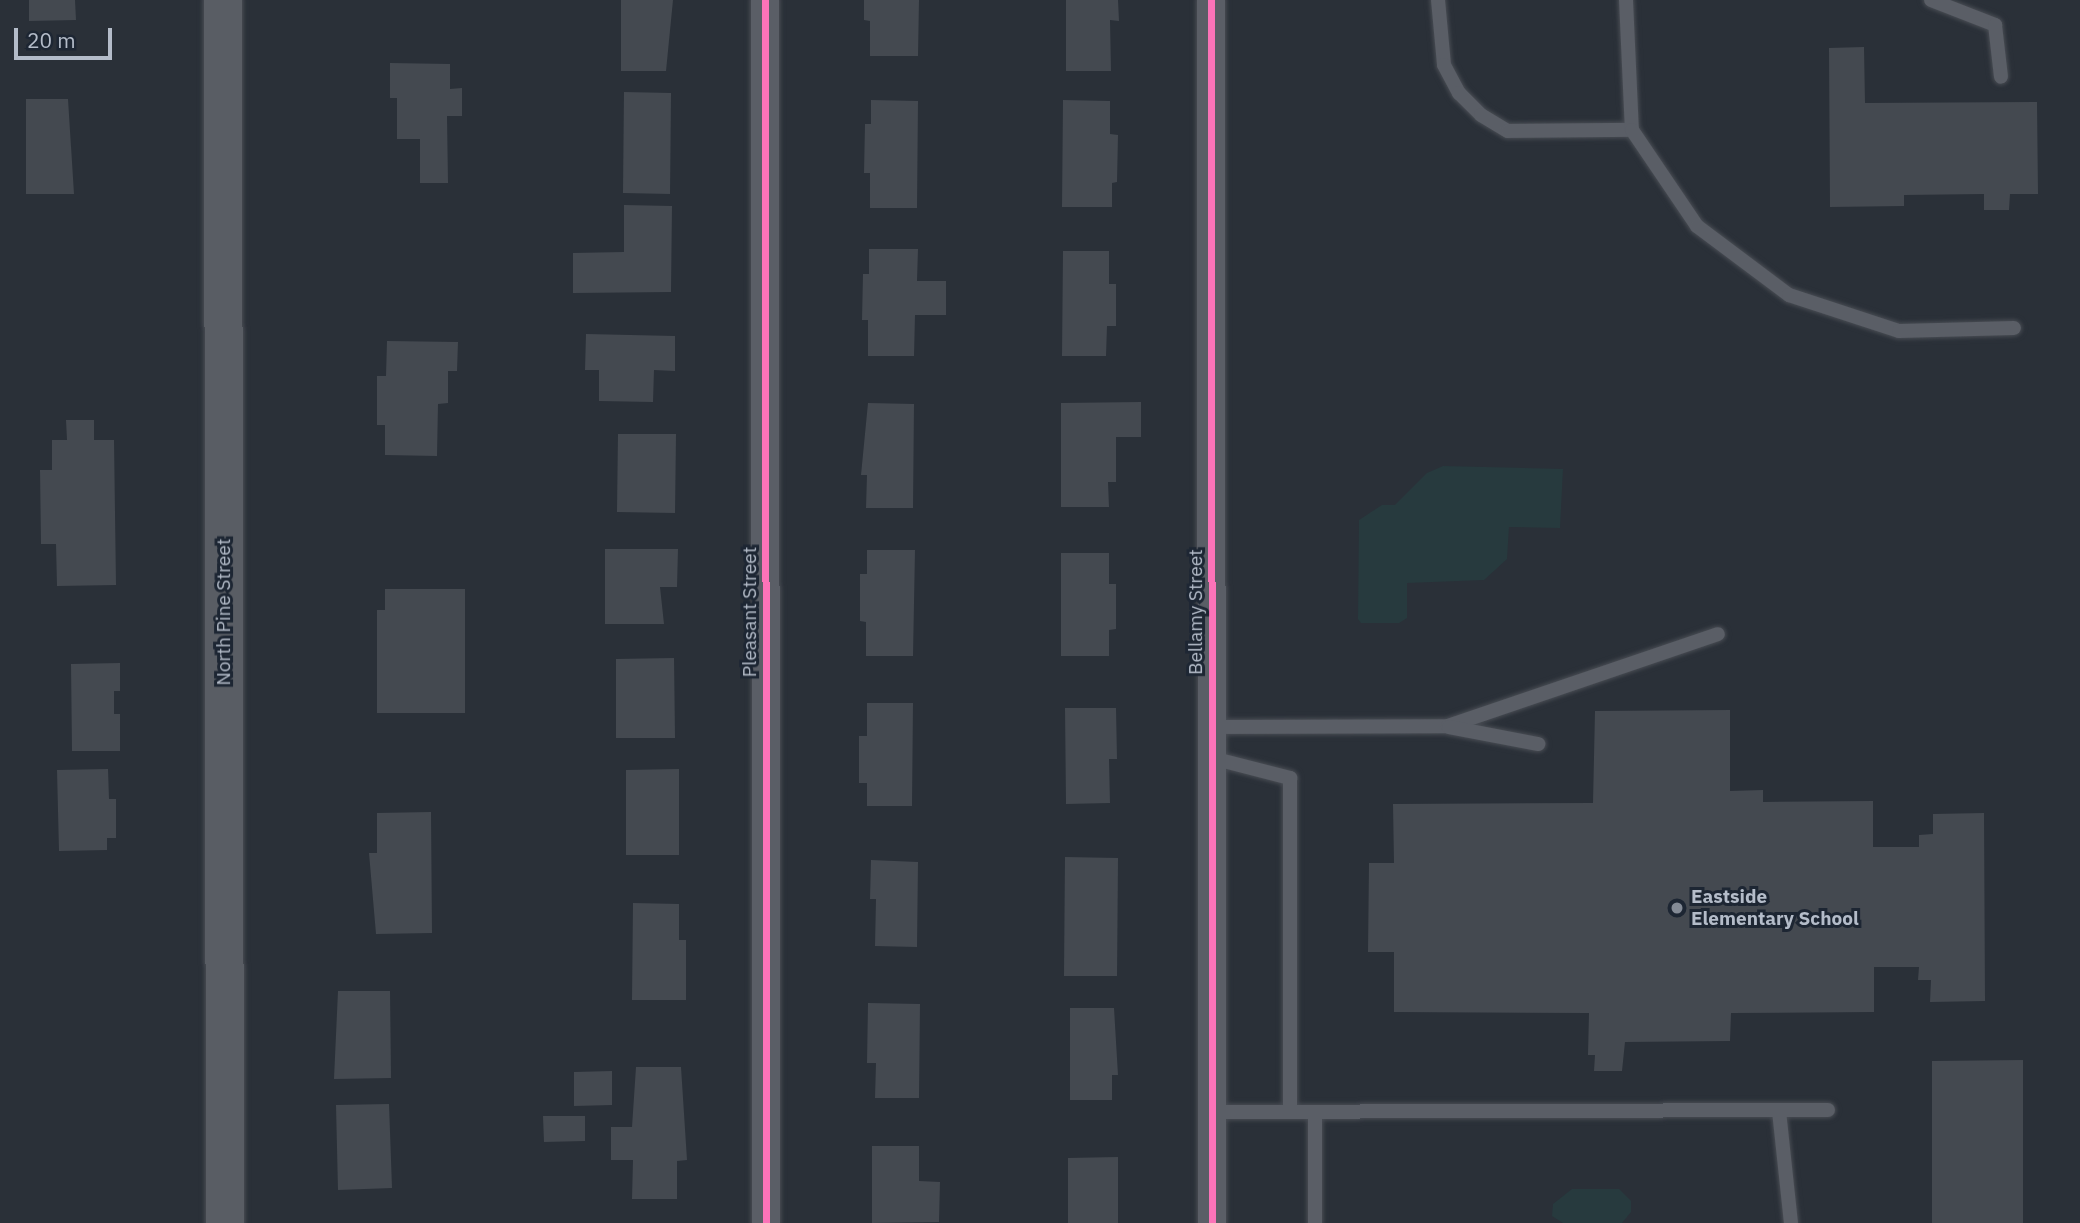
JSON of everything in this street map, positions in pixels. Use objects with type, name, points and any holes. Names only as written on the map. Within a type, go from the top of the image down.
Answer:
[{"type":"main road","name":"North Pine Street","points":[[223,0],[225,1223]]},
{"type":"street","name":"Pleasant Street","points":[[765,0],[766,1223]]},
{"type":"street","name":"Bellamy Street","points":[[1211,0],[1212,1223]]},
{"type":"lane","points":[[1438,0],[1444,65],[1459,93],[1480,116],[1508,131],[1632,130]]},
{"type":"lane","points":[[1626,0],[1632,130],[1697,226],[1789,295],[1899,331],[2014,328]]},
{"type":"lane","points":[[1931,0],[1953,4],[1995,24],[2001,77]]},
{"type":"lane","points":[[1448,726],[1718,634]]},
{"type":"lane","points":[[1212,727],[1448,726],[1538,744]]},
{"type":"lane","points":[[1212,758],[1290,778],[1290,1112]]},
{"type":"lane","points":[[1212,1112],[1828,1110]]},
{"type":"lane","points":[[1779,1111],[1791,1223]]},
{"type":"lane","points":[[1315,1112],[1315,1223]]},
{"type":"green space","points":[[1443,466],[1563,469],[1560,528],[1509,527],[1507,559],[1484,580],[1407,583],[1407,618],[1399,623],[1361,623],[1358,619],[1359,520],[1382,505],[1395,505],[1427,473]]},
{"type":"green space","points":[[1572,1189],[1619,1189],[1631,1201],[1631,1212],[1622,1223],[1563,1223],[1552,1216],[1553,1204]]},
{"type":"building","points":[[29,0],[75,0],[76,20],[29,21]]},
{"type":"building","points":[[621,0],[673,0],[666,71],[621,71]]},
{"type":"building","points":[[864,0],[919,0],[918,56],[870,56],[870,21],[864,20]]},
{"type":"building","points":[[1066,0],[1118,0],[1119,21],[1110,20],[1111,71],[1066,71]]},
{"type":"building","points":[[1864,47],[1865,103],[2037,102],[2038,194],[2010,194],[2009,210],[1984,210],[1984,194],[1904,195],[1904,206],[1830,207],[1829,48]]},
{"type":"building","points":[[390,63],[450,64],[450,89],[462,88],[462,116],[447,116],[448,183],[420,183],[420,139],[397,139],[397,98],[390,98]]},
{"type":"building","points":[[624,92],[671,93],[670,194],[623,193]]},
{"type":"building","points":[[26,99],[68,99],[74,194],[26,194]]},
{"type":"building","points":[[871,100],[918,101],[917,208],[870,208],[870,173],[864,173],[865,124],[871,124]]},
{"type":"building","points":[[1063,100],[1110,101],[1110,134],[1118,135],[1117,182],[1112,183],[1112,207],[1062,207]]},
{"type":"building","points":[[624,205],[672,206],[671,292],[573,293],[573,253],[624,252]]},
{"type":"building","points":[[869,249],[918,249],[917,281],[946,281],[946,315],[915,315],[914,356],[868,356],[868,320],[862,320],[863,274],[869,274]]},
{"type":"building","points":[[1063,251],[1109,251],[1109,284],[1116,284],[1116,326],[1107,326],[1106,356],[1062,356]]},
{"type":"building","points":[[586,334],[675,336],[675,371],[654,370],[653,402],[599,401],[599,370],[585,370]]},
{"type":"building","points":[[387,341],[458,342],[457,371],[448,371],[448,403],[438,404],[437,456],[385,455],[385,425],[377,425],[377,376],[386,376]]},
{"type":"building","points":[[1141,402],[1141,437],[1116,437],[1116,482],[1108,482],[1109,507],[1061,507],[1061,403]]},
{"type":"building","points":[[868,403],[914,404],[913,508],[866,508],[867,475],[861,475]]},
{"type":"building","points":[[66,420],[94,420],[94,440],[114,440],[116,585],[57,586],[56,544],[41,544],[40,470],[52,470],[52,440],[67,440]]},
{"type":"building","points":[[618,434],[676,434],[675,513],[617,512]]},
{"type":"building","points":[[605,549],[678,549],[677,587],[660,587],[664,624],[605,624]]},
{"type":"building","points":[[867,550],[915,550],[913,656],[866,656],[866,622],[860,621],[860,574],[867,574]]},
{"type":"building","points":[[1061,553],[1109,553],[1109,584],[1116,584],[1116,629],[1109,630],[1109,656],[1061,656]]},
{"type":"building","points":[[385,589],[465,589],[465,713],[377,713],[377,610],[385,610]]},
{"type":"building","points":[[674,658],[675,738],[616,738],[616,659]]},
{"type":"building","points":[[120,663],[120,691],[114,691],[114,714],[120,714],[120,751],[72,751],[71,664]]},
{"type":"building","points":[[867,703],[913,703],[912,806],[867,806],[867,783],[859,783],[859,736],[867,736]]},
{"type":"building","points":[[1065,708],[1116,708],[1117,759],[1109,759],[1110,803],[1066,804]]},
{"type":"building","name":"Eastside Elementary School","points":[[1730,710],[1730,791],[1763,790],[1763,802],[1873,801],[1873,847],[1919,847],[1919,835],[1933,834],[1933,814],[1984,813],[1985,1001],[1930,1002],[1931,980],[1918,980],[1919,967],[1874,967],[1874,1012],[1731,1013],[1730,1041],[1625,1042],[1622,1071],[1594,1071],[1595,1055],[1588,1055],[1589,1013],[1394,1012],[1394,952],[1368,952],[1369,863],[1394,863],[1393,804],[1593,803],[1595,711]]},
{"type":"building","points":[[108,769],[109,799],[116,799],[116,838],[107,838],[107,850],[59,851],[57,770]]},
{"type":"building","points":[[679,769],[679,855],[626,855],[626,770]]},
{"type":"building","points":[[431,812],[432,933],[376,934],[369,853],[377,853],[377,813]]},
{"type":"building","points":[[1065,857],[1118,858],[1117,976],[1064,976]]},
{"type":"building","points":[[871,860],[918,862],[917,947],[875,946],[876,899],[870,899]]},
{"type":"building","points":[[633,903],[679,904],[679,940],[686,940],[686,1000],[632,1000]]},
{"type":"building","points":[[338,991],[390,991],[391,1078],[334,1079]]},
{"type":"building","points":[[868,1003],[920,1004],[919,1098],[875,1098],[876,1063],[867,1063]]},
{"type":"building","points":[[1070,1008],[1114,1008],[1118,1075],[1112,1075],[1112,1100],[1070,1100]]},
{"type":"building","points":[[2023,1060],[2023,1223],[1932,1223],[1932,1061]]},
{"type":"building","points":[[636,1067],[681,1067],[687,1160],[677,1161],[677,1199],[632,1199],[633,1160],[611,1160],[611,1127],[632,1127]]},
{"type":"building","points":[[612,1071],[612,1105],[574,1106],[574,1072]]},
{"type":"building","points":[[389,1104],[392,1188],[338,1190],[336,1105]]},
{"type":"building","points":[[543,1116],[585,1116],[585,1141],[544,1142]]},
{"type":"building","points":[[872,1146],[919,1146],[919,1181],[940,1182],[939,1222],[872,1223]]},
{"type":"building","points":[[1118,1157],[1118,1223],[1068,1223],[1068,1158]]},
{"type":"cycle path","points":[[765,0],[766,1223]]},
{"type":"cycle path","points":[[1211,0],[1212,1223]]},
{"type":"place","name":"Eastside Elementary School","points":[[1677,908]]}]
